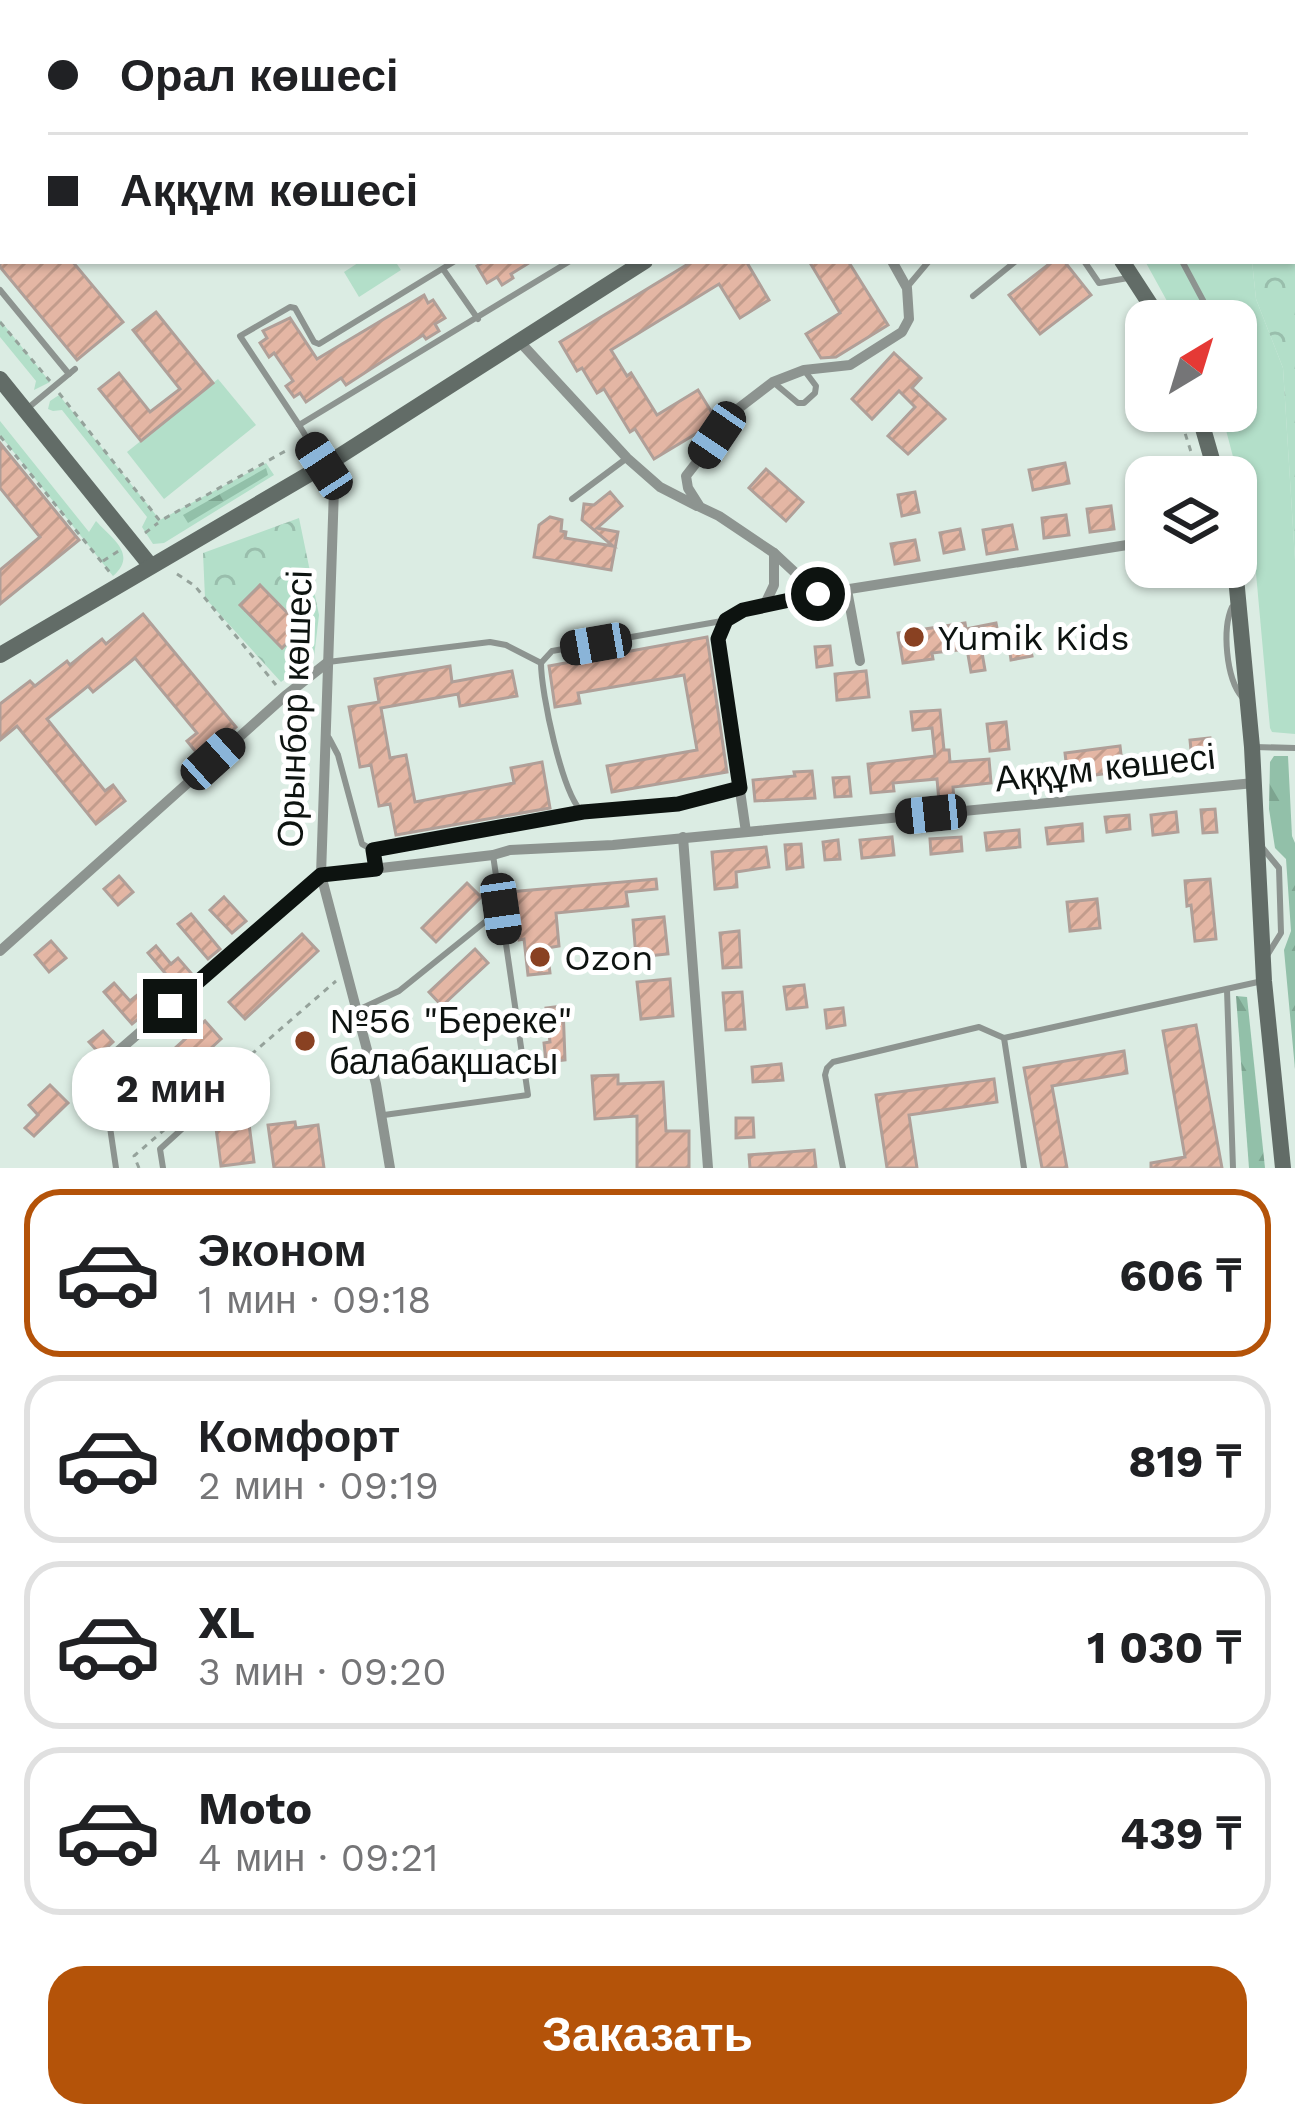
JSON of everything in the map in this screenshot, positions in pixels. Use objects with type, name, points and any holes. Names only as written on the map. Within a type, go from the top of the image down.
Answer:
[{"type":"street","points":[[0,655],[330,463],[641,264]]},
{"type":"street","points":[[700,507],[686,476],[739,408],[773,382],[804,370],[850,365],[902,332],[909,319],[907,288],[894,264]]},
{"type":"street","points":[[1124,264],[1147,300]]},
{"type":"street","points":[[520,342],[660,487],[719,516],[774,553],[818,594]]},
{"type":"street","points":[[0,379],[150,566]]},
{"type":"street","name":"Орынбор көшесі","points":[[330,463],[321,875],[376,1084],[390,1168]]},
{"type":"street","points":[[746,832],[718,639],[726,620],[743,610],[818,594],[1125,545]]},
{"type":"street","points":[[764,606],[776,574],[774,553]]},
{"type":"street","points":[[1237,588],[1252,747],[1264,981],[1283,1168]]},
{"type":"street","points":[[847,590],[860,661]]},
{"type":"street","points":[[0,951],[328,662]]},
{"type":"street","name":"Аққұм көшесі","points":[[321,875],[510,850],[614,845],[1254,783]]},
{"type":"street","points":[[683,837],[708,1168]]},
{"type":"street","points":[[101,1066],[321,875]]},
{"type":"lane","points":[[330,463],[240,336],[290,307],[319,344],[450,264]]},
{"type":"lane","points":[[299,425],[565,264]]},
{"type":"lane","points":[[973,296],[1012,264]]},
{"type":"lane","points":[[1086,264],[1099,283],[1133,278]]},
{"type":"lane","points":[[1184,264],[1203,300]]},
{"type":"lane","points":[[907,288],[920,265]]},
{"type":"lane","points":[[443,269],[478,319]]},
{"type":"lane","points":[[0,290],[72,372],[25,410]]},
{"type":"lane","points":[[773,382],[804,404],[816,386],[804,370]]},
{"type":"lane","points":[[572,499],[627,458]]},
{"type":"lane","points":[[541,663],[552,651],[726,620]]},
{"type":"lane","points":[[328,662],[490,643],[506,645],[541,663]]},
{"type":"lane","points":[[541,663],[554,739],[572,803],[583,812]]},
{"type":"lane","points":[[327,734],[338,754],[362,844],[373,850],[583,812],[678,804],[740,788]]},
{"type":"lane","points":[[1252,747],[1295,748]]},
{"type":"lane","points":[[373,850],[376,869]]},
{"type":"lane","points":[[380,1115],[528,1095],[493,855]]},
{"type":"lane","points":[[356,1010],[399,991],[501,909]]},
{"type":"lane","points":[[843,1168],[825,1075],[833,1062],[980,1027],[1004,1037],[1264,981]]},
{"type":"lane","points":[[1227,990],[1233,1168]]},
{"type":"lane","points":[[1004,1037],[1024,1168]]},
{"type":"lane","points":[[101,1066],[116,1168]]},
{"type":"lane","points":[[163,1168],[160,1149],[195,1118]]},
{"type":"path","points":[[0,322],[160,520]]},
{"type":"path","points":[[0,436],[119,584]]},
{"type":"path","points":[[145,533],[160,520],[289,449]]},
{"type":"path","points":[[101,562],[122,548]]},
{"type":"path","points":[[177,574],[195,586],[285,696]]},
{"type":"path","points":[[139,1168],[134,1156],[340,977]]},
{"type":"green space","points":[[356,264],[397,264],[401,270],[359,297],[344,272]]},
{"type":"green space","points":[[1147,264],[1252,264],[1256,299],[1166,300]]},
{"type":"green space","points":[[1252,264],[1295,264],[1295,560],[1283,368],[1256,300]]},
{"type":"green space","points":[[1257,302],[1283,368],[1295,560],[1295,734],[1270,728],[1257,584],[1257,456],[1233,456],[1227,432],[1257,432]]},
{"type":"green space","points":[[0,320],[50,382],[34,390],[36,381],[0,337]]},
{"type":"green space","points":[[218,379],[256,425],[164,499],[127,452]]},
{"type":"green space","points":[[59,395],[160,520],[266,463],[274,475],[164,543],[153,544],[142,527],[147,517],[62,410],[48,409]]},
{"type":"green space","points":[[0,421],[89,532],[96,521],[120,547],[123,561],[113,576],[0,435]]},
{"type":"green space","points":[[266,468],[268,475],[188,523],[183,515]]},
{"type":"green space","points":[[299,518],[319,615],[314,657],[281,682],[205,598],[203,553]]},
{"type":"green space","points":[[1274,756],[1288,756],[1295,843],[1295,1069],[1284,950],[1291,931],[1286,859],[1275,848],[1269,809]]},
{"type":"green space","points":[[1236,996],[1247,997],[1265,1168],[1249,1168]]},
{"type":"building","points":[[75,264],[123,322],[77,360],[0,267]]},
{"type":"building","points":[[527,264],[502,285],[497,277],[487,283],[477,266]]},
{"type":"building","points":[[688,264],[748,264],[769,300],[740,318],[719,284],[611,350],[657,415],[698,390],[717,421],[654,459],[635,429],[630,432],[604,389],[597,393],[582,368],[577,371],[560,342]]},
{"type":"building","points":[[811,264],[850,264],[888,325],[836,357],[821,358],[806,334],[840,313]]},
{"type":"building","points":[[1049,264],[1066,264],[1091,295],[1040,334],[1009,295]]},
{"type":"building","points":[[424,295],[445,318],[435,324],[439,331],[426,339],[423,335],[346,385],[341,378],[306,402],[300,393],[294,397],[286,386],[293,381],[274,353],[269,357],[260,343],[267,338],[263,331],[290,318],[317,359]]},
{"type":"building","points":[[156,312],[213,383],[141,441],[99,389],[119,373],[150,412],[180,389],[133,330]]},
{"type":"building","points":[[894,353],[921,378],[912,388],[945,419],[908,454],[888,436],[915,407],[899,391],[872,419],[852,399]]},
{"type":"building","points":[[0,443],[79,540],[0,604],[0,570],[40,537],[0,488]]},
{"type":"building","points":[[1065,463],[1069,483],[1033,490],[1029,470]]},
{"type":"building","points":[[766,469],[803,502],[786,521],[749,488]]},
{"type":"building","points":[[610,492],[622,506],[597,528],[618,532],[611,570],[534,557],[539,525],[550,517],[562,520],[565,538],[613,546],[582,520],[584,504],[594,505]]},
{"type":"building","points":[[915,492],[919,512],[902,516],[898,495]]},
{"type":"building","points":[[1111,506],[1114,529],[1090,532],[1087,509]]},
{"type":"building","points":[[1066,515],[1069,535],[1044,538],[1042,518]]},
{"type":"building","points":[[1012,525],[1017,549],[987,554],[983,530]]},
{"type":"building","points":[[960,529],[964,549],[944,553],[940,533]]},
{"type":"building","points":[[915,540],[919,560],[895,564],[891,544]]},
{"type":"building","points":[[260,585],[302,628],[282,648],[240,605]]},
{"type":"building","points":[[143,614],[236,727],[201,758],[187,741],[197,733],[135,658],[93,692],[88,686],[47,719],[105,791],[113,785],[125,801],[96,824],[17,726],[0,740],[0,704],[30,681],[35,686],[67,661],[70,665],[102,639],[106,644]]},
{"type":"building","points":[[965,623],[966,629],[996,623],[1000,643],[981,647],[985,670],[971,672],[967,649],[903,663],[898,633]]},
{"type":"building","points":[[1028,636],[1032,656],[1011,660],[1008,639]]},
{"type":"building","points":[[707,637],[727,772],[612,792],[607,766],[697,750],[684,675],[578,693],[580,703],[555,707],[549,666]]},
{"type":"building","points":[[830,646],[832,665],[817,667],[815,647]]},
{"type":"building","points":[[450,666],[452,682],[512,671],[517,696],[460,706],[458,694],[381,708],[390,758],[406,755],[415,802],[514,783],[511,768],[542,762],[550,808],[396,835],[390,804],[379,806],[371,765],[360,767],[349,707],[379,702],[375,679]]},
{"type":"building","points":[[866,671],[869,697],[837,700],[835,674]]},
{"type":"building","points":[[940,710],[944,750],[949,750],[950,762],[989,759],[991,783],[953,787],[954,799],[939,801],[937,779],[893,783],[894,791],[871,793],[868,764],[935,756],[932,728],[913,730],[911,712]]},
{"type":"building","points":[[1006,722],[1009,749],[990,751],[987,724]]},
{"type":"building","points":[[1210,738],[1212,758],[1192,760],[1190,740]]},
{"type":"building","points":[[1120,746],[1123,771],[1068,779],[1065,753]]},
{"type":"building","points":[[812,771],[815,798],[755,801],[753,780]]},
{"type":"building","points":[[849,777],[851,796],[835,797],[833,778]]},
{"type":"building","points":[[1215,809],[1217,832],[1203,833],[1201,810]]},
{"type":"building","points":[[1176,812],[1178,832],[1153,835],[1151,815]]},
{"type":"building","points":[[1129,815],[1130,829],[1107,832],[1105,817]]},
{"type":"building","points":[[1082,824],[1083,841],[1048,844],[1046,828]]},
{"type":"building","points":[[1019,830],[1020,847],[987,850],[985,833]]},
{"type":"building","points":[[892,837],[894,855],[862,858],[860,840]]},
{"type":"building","points":[[961,837],[962,851],[931,854],[930,839]]},
{"type":"building","points":[[838,840],[840,859],[825,860],[823,842]]},
{"type":"building","points":[[801,844],[803,867],[787,869],[785,845]]},
{"type":"building","points":[[766,847],[769,867],[736,872],[737,887],[715,889],[712,852]]},
{"type":"building","points":[[119,876],[133,892],[118,905],[104,889]]},
{"type":"building","points":[[656,879],[657,889],[626,892],[628,906],[556,913],[559,946],[547,948],[550,973],[528,975],[524,939],[519,940],[509,892]]},
{"type":"building","points":[[1210,879],[1216,939],[1195,941],[1185,881]]},
{"type":"building","points":[[467,883],[481,897],[436,942],[422,928]]},
{"type":"building","points":[[224,897],[246,921],[232,933],[210,910]]},
{"type":"building","points":[[1097,899],[1100,928],[1070,931],[1067,902]]},
{"type":"building","points":[[191,914],[220,949],[208,959],[178,924]]},
{"type":"building","points":[[664,917],[668,954],[636,957],[633,920]]},
{"type":"building","points":[[739,931],[741,967],[723,968],[720,933]]},
{"type":"building","points":[[302,934],[318,951],[245,1019],[229,1002]]},
{"type":"building","points":[[51,941],[66,958],[49,972],[35,955]]},
{"type":"building","points":[[156,946],[171,964],[178,958],[191,973],[176,986],[148,953]]},
{"type":"building","points":[[475,949],[488,963],[442,1006],[429,992]]},
{"type":"building","points":[[670,979],[673,1016],[641,1019],[637,982]]},
{"type":"building","points":[[114,983],[130,1001],[146,988],[158,1003],[132,1024],[104,992]]},
{"type":"building","points":[[804,985],[807,1007],[787,1009],[784,987]]},
{"type":"building","points":[[742,992],[745,1029],[726,1030],[723,993]]},
{"type":"building","points":[[563,1006],[565,1060],[546,1062],[544,1043],[550,1042],[546,1008]]},
{"type":"building","points":[[843,1008],[845,1025],[827,1028],[825,1010]]},
{"type":"building","points":[[205,1021],[221,1039],[146,1107],[130,1089]]},
{"type":"building","points":[[1196,1025],[1222,1168],[1151,1168],[1151,1163],[1185,1157],[1163,1031]]},
{"type":"building","points":[[103,1031],[113,1042],[100,1054],[89,1042]]},
{"type":"building","points":[[403,1051],[416,1062],[404,1076],[391,1064]]},
{"type":"building","points":[[1124,1051],[1127,1073],[1052,1086],[1067,1168],[1042,1168],[1024,1068]]},
{"type":"building","points":[[781,1064],[783,1080],[753,1082],[752,1067]]},
{"type":"building","points":[[618,1075],[618,1084],[663,1082],[666,1131],[689,1131],[689,1168],[637,1168],[637,1116],[595,1119],[592,1076]]},
{"type":"building","points":[[994,1079],[997,1102],[909,1115],[917,1168],[887,1168],[876,1095]]},
{"type":"building","points":[[50,1085],[68,1103],[34,1136],[25,1128],[38,1115],[29,1105]]},
{"type":"building","points":[[736,1118],[753,1118],[754,1137],[736,1138]]},
{"type":"building","points":[[295,1122],[296,1128],[318,1125],[324,1168],[274,1168],[268,1125]]},
{"type":"building","points":[[249,1124],[254,1162],[221,1166],[216,1128]]},
{"type":"building","points":[[814,1150],[816,1168],[750,1168],[749,1155]]},
{"type":"place","name":"Yumik Kids","points":[[914,637]]},
{"type":"place","name":"Ozon","points":[[540,957]]},
{"type":"place","name":"№56 \"Береке\" балабақшасы","points":[[305,1041]]},
{"type":"route","points":[[170,1006],[321,875],[376,869],[373,850],[583,812],[678,804],[740,788],[718,639],[726,620],[743,610],[818,594]]}]
